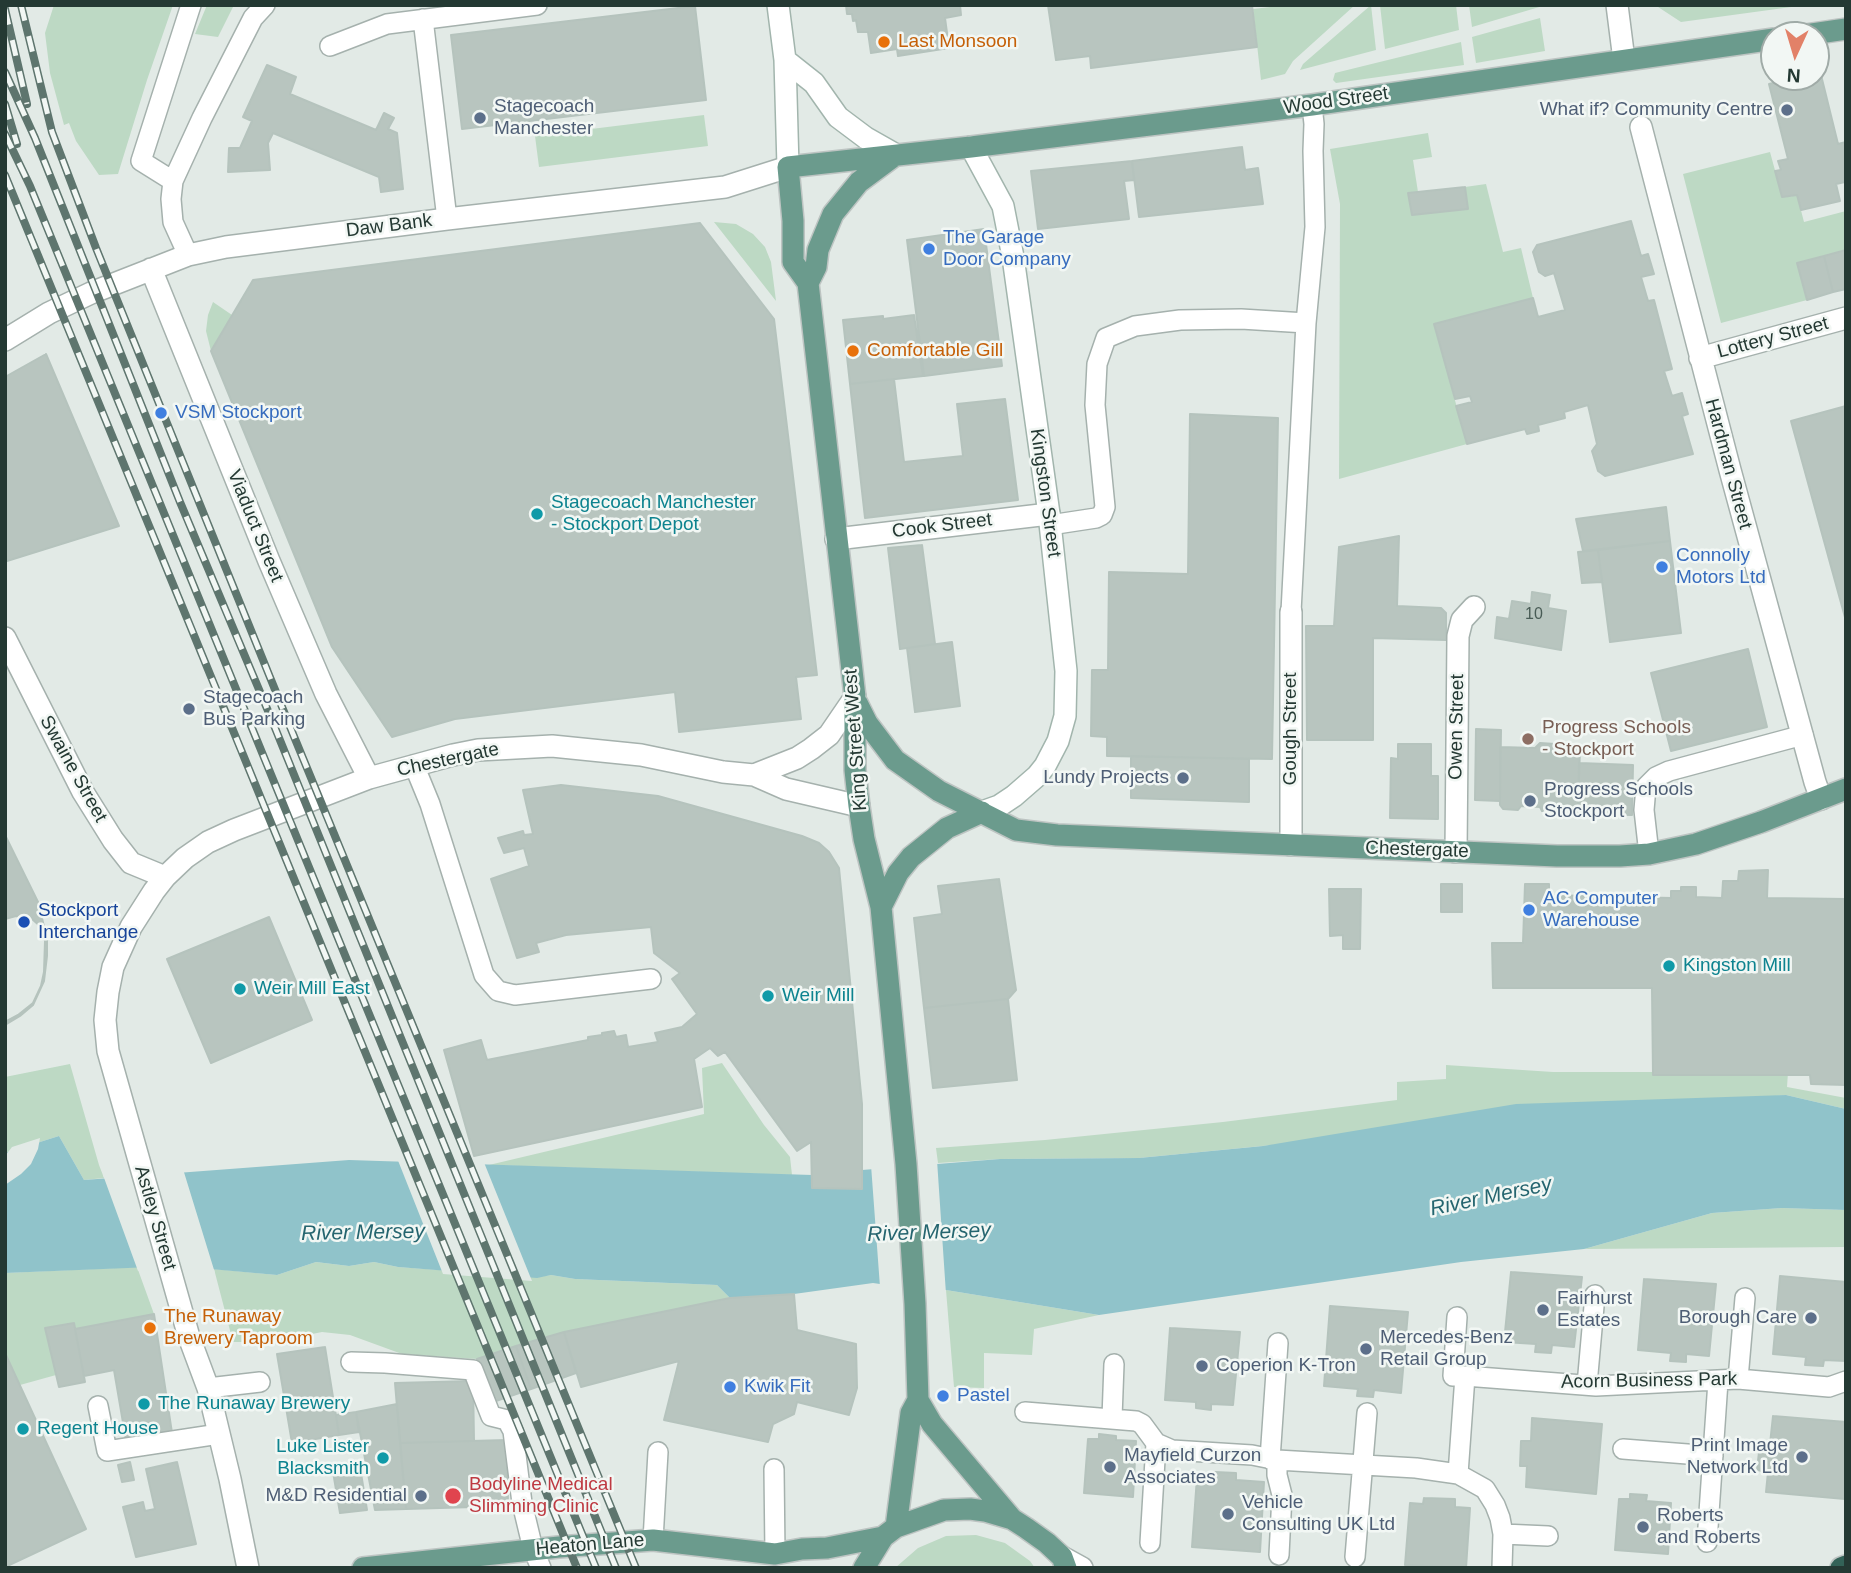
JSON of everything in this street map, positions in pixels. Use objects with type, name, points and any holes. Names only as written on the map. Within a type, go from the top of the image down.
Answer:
[{"type":"main road","name":"Wood Street","points":[[896,155],[1311,105],[1760,41]]},
{"type":"main road","points":[[789,167],[896,155]]},
{"type":"main road","points":[[808,283],[816,267],[817,250],[833,214],[859,182],[896,155]]},
{"type":"main road","name":"King Street West","points":[[789,167],[793,262],[808,283],[855,698],[855,770],[864,839],[881,907],[905,1164],[915,1304],[918,1400],[911,1413],[890,1532]]},
{"type":"main road","name":"Chestergate","points":[[855,698],[867,723],[895,760],[939,790],[1016,830],[1058,835],[1590,857],[1649,854],[1730,834],[1846,789]]},
{"type":"main road","points":[[881,907],[898,873],[911,857],[947,828],[982,812]]},
{"type":"main road","points":[[918,1400],[932,1424],[1012,1519],[1047,1543],[1064,1563]]},
{"type":"main road","name":"Heaton Lane","points":[[363,1568],[537,1558],[653,1540],[783,1561],[802,1549],[827,1548],[890,1532],[944,1510],[970,1509],[1012,1519]]},
{"type":"main road","points":[[863,1568],[890,1532]]},
{"type":"street","name":"King Street West","points":[[778,5],[785,60],[789,167]]},
{"type":"street","points":[[1617,5],[1625,60]]},
{"type":"street","points":[[785,60],[814,83],[838,117],[866,138],[896,155]]},
{"type":"street","name":"Hardman Street","points":[[1641,127],[1700,358],[1815,782],[1822,799]]},
{"type":"street","name":"Kingston Street","points":[[971,147],[1003,206],[1013,257],[1065,659],[1065,716],[1055,749],[1037,776],[1006,801],[982,812]]},
{"type":"street","name":"Daw Bank","points":[[5,340],[49,313],[91,293],[188,255],[226,247],[447,219],[725,187],[789,167]]},
{"type":"street","name":"Viaduct Street","points":[[151,269],[326,694],[369,778]]},
{"type":"street","name":"Lottery Street","points":[[1700,358],[1846,318]]},
{"type":"street","name":"Cook Street","points":[[836,539],[1049,520]]},
{"type":"street","name":"Owen Street","points":[[1456,852],[1458,636],[1462,620],[1474,607]]},
{"type":"street","name":"Gough Street","points":[[1291,612],[1291,845]]},
{"type":"street","name":"Swaine Street","points":[[5,638],[82,792],[113,840],[131,863],[165,877]]},
{"type":"street","name":"Chestergate","points":[[754,775],[797,758],[811,749],[829,735],[855,698]]},
{"type":"street","name":"Chestergate","points":[[165,877],[185,858],[208,842],[234,830],[369,778],[478,750],[552,746],[641,755],[723,772],[754,775],[786,789],[859,806]]},
{"type":"street","name":"Astley Street","points":[[165,877],[142,906],[113,967],[105,1020],[108,1051],[189,1337],[208,1388],[248,1568]]},
{"type":"street","points":[[1064,1563],[1082,1568]]},
{"type":"lane","points":[[173,181],[141,161],[191,5]]},
{"type":"lane","points":[[188,255],[173,222],[173,181],[253,18],[265,5]]},
{"type":"lane","points":[[330,46],[387,24],[537,5]]},
{"type":"lane","points":[[423,19],[447,219]]},
{"type":"lane","points":[[1291,612],[1306,323],[1315,227],[1314,124],[1311,105]]},
{"type":"lane","points":[[1049,520],[1096,519],[1102,515],[1105,508],[1095,405],[1097,364],[1106,338],[1135,326],[1180,320],[1241,319],[1306,323]]},
{"type":"lane","points":[[1649,854],[1644,810],[1646,787],[1656,777],[1669,771],[1803,735]]},
{"type":"lane","points":[[414,765],[430,804],[484,975],[498,991],[515,995],[651,978]]},
{"type":"lane","points":[[1587,1385],[1595,1295]]},
{"type":"lane","points":[[1738,1379],[1745,1298]]},
{"type":"lane","points":[[1457,1317],[1453,1376],[1465,1376],[1458,1474]]},
{"type":"lane","points":[[1278,1343],[1273,1459],[1282,1495],[1279,1555]]},
{"type":"lane","points":[[351,1362],[473,1370],[491,1416],[507,1420],[513,1431],[522,1503],[537,1558]]},
{"type":"lane","points":[[1112,1418],[1114,1364]]},
{"type":"lane","name":"Acorn Business Park","points":[[1465,1376],[1587,1385],[1738,1379],[1829,1387],[1846,1381]]},
{"type":"lane","points":[[1707,1542],[1718,1381]]},
{"type":"lane","points":[[208,1388],[260,1382]]},
{"type":"lane","points":[[98,1406],[107,1451],[219,1434]]},
{"type":"lane","points":[[1025,1412],[1136,1421],[1142,1424],[1156,1443],[1172,1450],[1416,1468],[1458,1474],[1485,1489],[1498,1511],[1503,1534],[1502,1568]]},
{"type":"lane","points":[[1354,1557],[1367,1413]]},
{"type":"lane","points":[[1150,1543],[1156,1443]]},
{"type":"lane","points":[[1623,1449],[1713,1456]]},
{"type":"lane","points":[[653,1540],[657,1452]]},
{"type":"lane","points":[[774,1469],[783,1561]]},
{"type":"lane","points":[[1503,1534],[1548,1536]]},
{"type":"green space","points":[[54,5],[173,5],[118,174],[99,175],[76,141],[69,123],[64,125],[50,73],[45,33]]},
{"type":"green space","points":[[207,5],[234,5],[218,37],[195,34]]},
{"type":"green space","points":[[1287,5],[1355,5],[1293,61],[1285,74],[1261,80],[1253,9]]},
{"type":"green space","points":[[1371,5],[1376,50],[1300,70],[1303,64]]},
{"type":"green space","points":[[1380,5],[1456,5],[1459,30],[1385,49]]},
{"type":"green space","points":[[1469,5],[1546,5],[1472,27]]},
{"type":"green space","points":[[1655,5],[1806,5],[1681,22]]},
{"type":"green space","points":[[1540,18],[1545,51],[1476,63],[1472,37]]},
{"type":"green space","points":[[1461,42],[1464,65],[1336,83],[1333,80],[1335,73]]},
{"type":"green space","points":[[704,115],[708,146],[539,167],[535,136]]},
{"type":"green space","points":[[1428,133],[1432,157],[1413,160],[1418,192],[1408,194],[1412,215],[1468,209],[1465,187],[1486,184],[1503,252],[1521,248],[1533,298],[1434,324],[1467,444],[1339,479],[1340,204],[1330,149]]},
{"type":"green space","points":[[1770,152],[1782,196],[1797,195],[1804,222],[1846,211],[1846,250],[1797,263],[1807,300],[1721,323],[1683,174]]},
{"type":"green space","points":[[714,222],[736,224],[753,234],[765,247],[771,262],[776,301]]},
{"type":"green space","points":[[213,302],[232,315],[211,351],[206,331]]},
{"type":"green space","points":[[722,1063],[764,1125],[790,1157],[792,1175],[489,1165],[704,1114],[702,1068]]},
{"type":"green space","points":[[70,1064],[104,1178],[84,1180],[59,1136],[5,1153],[5,1077]]},
{"type":"green space","points":[[1446,1065],[1553,1072],[1788,1072],[1787,1087],[1846,1098],[1846,1109],[1786,1095],[1139,1158],[1000,1159],[938,1163],[936,1148],[1223,1122],[1397,1100],[1397,1082],[1446,1079]]},
{"type":"green space","points":[[1782,1208],[1846,1210],[1846,1247],[1584,1249],[1712,1213]]},
{"type":"green space","points":[[316,1262],[349,1266],[374,1262],[398,1267],[537,1277],[551,1275],[575,1279],[717,1285],[730,1298],[564,1332],[477,1359],[402,1354],[350,1335],[322,1332],[273,1342],[233,1342],[214,1269],[277,1275]]},
{"type":"green space","points":[[137,1267],[154,1314],[75,1329],[73,1323],[45,1328],[56,1375],[20,1385],[5,1353],[5,1273]]},
{"type":"green space","points":[[946,1290],[1099,1315],[1034,1329],[1032,1355],[984,1353],[984,1388],[954,1387]]},
{"type":"green space","points":[[976,1535],[1005,1543],[1030,1561],[1035,1568],[895,1568],[918,1548],[946,1536]]},
{"type":"water","name":"River Mersey","points":[[1786,1095],[1846,1109],[1846,1210],[1782,1208],[1712,1213],[1584,1249],[1461,1262],[1099,1315],[946,1290],[873,1283],[794,1294],[730,1298],[717,1285],[575,1279],[551,1275],[537,1278],[398,1267],[374,1262],[349,1266],[316,1262],[277,1275],[177,1266],[5,1273],[5,1153],[59,1136],[84,1180],[349,1160],[812,1175],[813,1188],[861,1189],[862,1170],[1000,1159],[1139,1158],[1263,1146],[1516,1104]]},
{"type":"pier","points":[[40,1138],[31,1164],[5,1185],[5,1156],[12,1147]]},
{"type":"pier","points":[[397,1158],[483,1160],[532,1281],[443,1274]]},
{"type":"pier","points":[[937,1160],[946,1294],[880,1287],[871,1165]]},
{"type":"pier","points":[[183,1169],[215,1273],[138,1271],[103,1175]]},
{"type":"building","points":[[846,5],[960,5],[961,15],[945,18],[949,48],[898,56],[897,49],[871,53],[868,32],[858,32],[856,20],[853,21],[852,14],[847,14]]},
{"type":"building","points":[[1048,5],[1252,5],[1257,47],[1091,68],[1090,56],[1056,60]]},
{"type":"building","points":[[695,6],[706,100],[462,129],[451,35]]},
{"type":"building","points":[[267,65],[296,77],[290,94],[376,130],[384,113],[394,118],[388,129],[397,133],[403,189],[381,192],[379,177],[273,133],[268,143],[270,170],[228,172],[229,148],[240,148],[252,121],[243,117]]},
{"type":"building","points":[[1771,91],[1825,91],[1838,144],[1846,142],[1846,184],[1836,184],[1840,201],[1801,210],[1797,195],[1782,197],[1775,171],[1781,170],[1778,161],[1788,159]]},
{"type":"building","points":[[1242,147],[1245,170],[1258,168],[1263,204],[1139,217],[1132,161]]},
{"type":"building","points":[[1132,161],[1134,180],[1124,181],[1129,219],[1038,229],[1031,171]]},
{"type":"building","points":[[1465,187],[1468,209],[1412,215],[1408,193]]},
{"type":"building","points":[[1631,221],[1641,256],[1648,254],[1654,274],[1641,277],[1648,301],[1654,300],[1672,369],[1664,371],[1672,396],[1682,393],[1688,414],[1682,416],[1693,454],[1605,476],[1598,471],[1592,451],[1597,444],[1588,405],[1564,412],[1565,418],[1538,425],[1539,431],[1527,434],[1525,429],[1467,444],[1456,406],[1472,402],[1470,396],[1455,399],[1434,324],[1533,298],[1538,317],[1565,310],[1554,273],[1545,276],[1539,272],[1533,252],[1537,245]]},
{"type":"building","name":"Stagecoach Manchester - Stockport Depot","points":[[700,223],[774,319],[817,675],[796,677],[801,719],[679,732],[675,692],[455,719],[392,737],[332,647],[211,351],[253,280]]},
{"type":"building","points":[[984,229],[1002,366],[924,376],[907,240]]},
{"type":"building","points":[[1846,250],[1846,289],[1833,292],[1824,256]]},
{"type":"building","points":[[1824,256],[1833,292],[1807,300],[1797,263]]},
{"type":"building","points":[[914,315],[923,376],[850,384],[843,320]]},
{"type":"building","points":[[46,354],[119,526],[7,561],[5,377]]},
{"type":"building","points":[[894,379],[904,462],[963,456],[957,404],[1005,399],[1018,500],[865,518],[850,384]]},
{"type":"building","points":[[1846,406],[1846,621],[1791,421]]},
{"type":"building","points":[[1190,414],[1278,418],[1272,759],[1107,756],[1107,737],[1091,736],[1092,670],[1108,670],[1109,572],[1188,574]]},
{"type":"building","points":[[1666,507],[1670,541],[1583,551],[1576,519]]},
{"type":"building","points":[[1399,536],[1397,606],[1441,608],[1446,613],[1446,640],[1373,638],[1373,740],[1307,740],[1306,626],[1334,626],[1339,547]]},
{"type":"building","points":[[1670,541],[1681,633],[1610,642],[1598,550]]},
{"type":"building","points":[[922,545],[935,644],[900,649],[888,548]]},
{"type":"building","points":[[1598,550],[1602,582],[1582,583],[1578,552]]},
{"type":"building","points":[[1532,592],[1550,595],[1548,608],[1566,611],[1561,650],[1495,638],[1497,617],[1509,619],[1512,601],[1531,604]]},
{"type":"building","points":[[952,642],[960,706],[915,712],[907,648]]},
{"type":"building","points":[[1748,649],[1767,727],[1671,751],[1651,673]]},
{"type":"building","points":[[1476,729],[1501,730],[1500,801],[1475,800]]},
{"type":"building","points":[[1540,743],[1555,744],[1561,749],[1580,749],[1578,806],[1562,806],[1552,811],[1521,806],[1518,810],[1503,809],[1500,805],[1500,747],[1535,748]]},
{"type":"building","points":[[1398,744],[1431,744],[1431,776],[1438,776],[1438,819],[1390,818],[1391,758],[1398,759]]},
{"type":"building","points":[[1131,756],[1249,759],[1249,802],[1131,798]]},
{"type":"building","points":[[1579,763],[1633,765],[1632,815],[1578,814]]},
{"type":"building","name":"Weir Mill","points":[[561,785],[658,796],[802,836],[819,843],[829,852],[839,868],[862,1104],[862,1189],[812,1188],[811,1142],[797,1151],[725,1052],[718,1056],[710,1048],[694,1059],[702,1107],[474,1156],[444,1050],[481,1040],[487,1060],[588,1040],[588,1037],[614,1031],[616,1037],[626,1035],[628,1047],[658,1042],[655,1033],[682,1027],[697,1014],[672,979],[680,973],[654,953],[651,927],[566,935],[536,943],[539,952],[517,958],[491,879],[529,866],[524,848],[504,853],[498,838],[523,831],[524,835],[533,834],[523,790]]},
{"type":"building","name":"Stockport Interchange","points":[[5,835],[39,904],[47,941],[47,956],[44,981],[33,1005],[5,1025]]},
{"type":"building","name":"Kingston Mill","points":[[1768,870],[1767,898],[1846,899],[1846,1085],[1811,1084],[1810,1075],[1653,1075],[1652,988],[1493,988],[1492,943],[1523,943],[1525,884],[1549,884],[1549,895],[1671,898],[1671,891],[1681,891],[1681,887],[1696,887],[1696,897],[1722,898],[1723,881],[1738,881],[1739,871]]},
{"type":"building","points":[[999,879],[1016,990],[1008,999],[924,1008],[914,918],[942,914],[938,886]]},
{"type":"building","points":[[1441,884],[1462,884],[1462,912],[1441,912]]},
{"type":"building","points":[[1329,889],[1361,889],[1360,949],[1343,949],[1343,935],[1330,936]]},
{"type":"building","name":"Stockport Interchange","points":[[16,916],[31,918],[42,928],[45,941],[44,972],[33,1003],[5,1022],[5,919]]},
{"type":"building","name":"Weir Mill East","points":[[269,917],[312,1020],[211,1063],[167,959]]},
{"type":"building","points":[[1008,999],[1017,1080],[933,1088],[924,1008]]},
{"type":"building","name":"Fairhurst Estates","points":[[1511,1272],[1582,1277],[1574,1347],[1552,1345],[1551,1353],[1535,1352],[1536,1344],[1504,1342]]},
{"type":"building","name":"Borough Care","points":[[1780,1276],[1846,1282],[1846,1361],[1824,1360],[1823,1366],[1805,1365],[1806,1357],[1773,1354]]},
{"type":"building","points":[[1644,1279],[1716,1284],[1709,1356],[1686,1354],[1686,1362],[1670,1361],[1671,1353],[1638,1350]]},
{"type":"building","points":[[794,1294],[797,1330],[856,1344],[857,1388],[849,1415],[797,1402],[794,1414],[773,1424],[768,1442],[664,1420],[679,1361],[581,1387],[564,1332],[730,1298]]},
{"type":"building","name":"Mercedes-Benz Retail Group","points":[[1330,1306],[1408,1312],[1401,1393],[1374,1390],[1373,1397],[1357,1396],[1358,1389],[1324,1386]]},
{"type":"building","name":"The Runaway Brewery","points":[[154,1314],[172,1433],[126,1440],[114,1370],[84,1376],[75,1329]]},
{"type":"building","points":[[74,1323],[85,1382],[59,1387],[45,1328]]},
{"type":"building","name":"Coperion K-Tron","points":[[1170,1328],[1240,1332],[1233,1405],[1211,1404],[1211,1410],[1196,1408],[1196,1402],[1165,1400]]},
{"type":"building","points":[[564,1332],[576,1373],[531,1389],[516,1346]]},
{"type":"building","points":[[516,1346],[531,1389],[493,1402],[477,1359]]},
{"type":"building","points":[[325,1347],[339,1435],[292,1443],[277,1354]]},
{"type":"building","name":"Regent House","points":[[5,1353],[86,1529],[5,1567]]},
{"type":"building","points":[[473,1381],[474,1441],[400,1443],[395,1383]]},
{"type":"building","name":"Luke Lister Blacksmith","points":[[397,1404],[406,1509],[375,1510],[356,1412]]},
{"type":"building","points":[[356,1412],[359,1432],[339,1435],[336,1415]]},
{"type":"building","name":"Print Image Network Ltd","points":[[1773,1416],[1846,1422],[1845,1499],[1766,1492],[1768,1472],[1757,1470],[1760,1443],[1770,1444]]},
{"type":"building","points":[[1532,1418],[1602,1424],[1596,1494],[1526,1487],[1527,1466],[1520,1466],[1521,1441],[1531,1441]]},
{"type":"building","name":"Mayfield Curzon Associates","points":[[1099,1434],[1116,1436],[1116,1440],[1136,1441],[1133,1497],[1084,1493],[1088,1439],[1099,1439]]},
{"type":"building","points":[[507,1440],[508,1506],[406,1509],[400,1443]]},
{"type":"building","points":[[359,1461],[367,1510],[340,1513],[332,1466]]},
{"type":"building","points":[[130,1462],[134,1480],[122,1482],[118,1465]]},
{"type":"building","points":[[177,1462],[196,1544],[136,1557],[123,1507],[143,1502],[145,1511],[155,1509],[146,1469]]},
{"type":"building","name":"Vehicle Consulting UK Ltd","points":[[1215,1472],[1236,1473],[1236,1480],[1264,1482],[1260,1552],[1192,1547],[1197,1477],[1215,1478]]},
{"type":"building","name":"Roberts and Roberts","points":[[1630,1494],[1647,1495],[1646,1501],[1671,1503],[1668,1554],[1615,1550],[1619,1499],[1630,1499]]},
{"type":"building","points":[[1424,1498],[1455,1499],[1455,1507],[1470,1508],[1466,1568],[1405,1565],[1410,1503],[1423,1504]]},
{"type":"railway","points":[[21,5],[52,132],[96,248],[636,1568]]},
{"type":"railway","points":[[5,9],[27,104]]},
{"type":"railway","points":[[5,72],[35,138],[180,502],[271,718],[616,1568]]},
{"type":"railway","points":[[5,104],[17,144]]},
{"type":"railway","points":[[5,134],[30,186],[596,1568]]},
{"type":"railway","points":[[5,175],[577,1568]]},
{"type":"place","name":"Last Monsoon","points":[[884,42]]},
{"type":"place","name":"What if? Community Centre","points":[[1787,110]]},
{"type":"place","name":"Stagecoach Manchester","points":[[480,118]]},
{"type":"place","name":"The Garage Door Company","points":[[929,249]]},
{"type":"place","name":"Comfortable Gill","points":[[853,351]]},
{"type":"place","name":"VSM Stockport","points":[[161,413]]},
{"type":"place","name":"Stagecoach Manchester - Stockport Depot","points":[[537,514]]},
{"type":"place","name":"Connolly Motors Ltd","points":[[1662,567]]},
{"type":"place","name":"Stagecoach Bus Parking","points":[[189,709]]},
{"type":"place","name":"Progress Schools - Stockport","points":[[1528,739]]},
{"type":"place","name":"Lundy Projects","points":[[1183,778]]},
{"type":"place","name":"Progress Schools Stockport","points":[[1530,801]]},
{"type":"place","name":"AC Computer Warehouse","points":[[1529,910]]},
{"type":"place","name":"Stockport Interchange","points":[[24,922]]},
{"type":"place","name":"Kingston Mill","points":[[1669,966]]},
{"type":"place","name":"Weir Mill East","points":[[240,989]]},
{"type":"place","name":"Weir Mill","points":[[768,996]]},
{"type":"place","name":"Fairhurst Estates","points":[[1543,1310]]},
{"type":"place","name":"Borough Care","points":[[1811,1318]]},
{"type":"place","name":"The Runaway Brewery Taproom","points":[[150,1328]]},
{"type":"place","name":"Mercedes-Benz Retail Group","points":[[1366,1349]]},
{"type":"place","name":"Coperion K-Tron","points":[[1202,1366]]},
{"type":"place","name":"Kwik Fit","points":[[730,1387]]},
{"type":"place","name":"Pastel","points":[[943,1396]]},
{"type":"place","name":"The Runaway Brewery","points":[[144,1404]]},
{"type":"place","name":"Regent House","points":[[23,1429]]},
{"type":"place","name":"Print Image Network Ltd","points":[[1802,1457]]},
{"type":"place","name":"Luke Lister Blacksmith","points":[[383,1458]]},
{"type":"place","name":"Mayfield Curzon Associates","points":[[1110,1467]]},
{"type":"place","name":"M&D Residential","points":[[421,1496]]},
{"type":"place","name":"Bodyline Medical Slimming Clinic","points":[[453,1496]]},
{"type":"place","name":"Vehicle Consulting UK Ltd","points":[[1228,1514]]},
{"type":"place","name":"Roberts and Roberts","points":[[1643,1527]]}]
